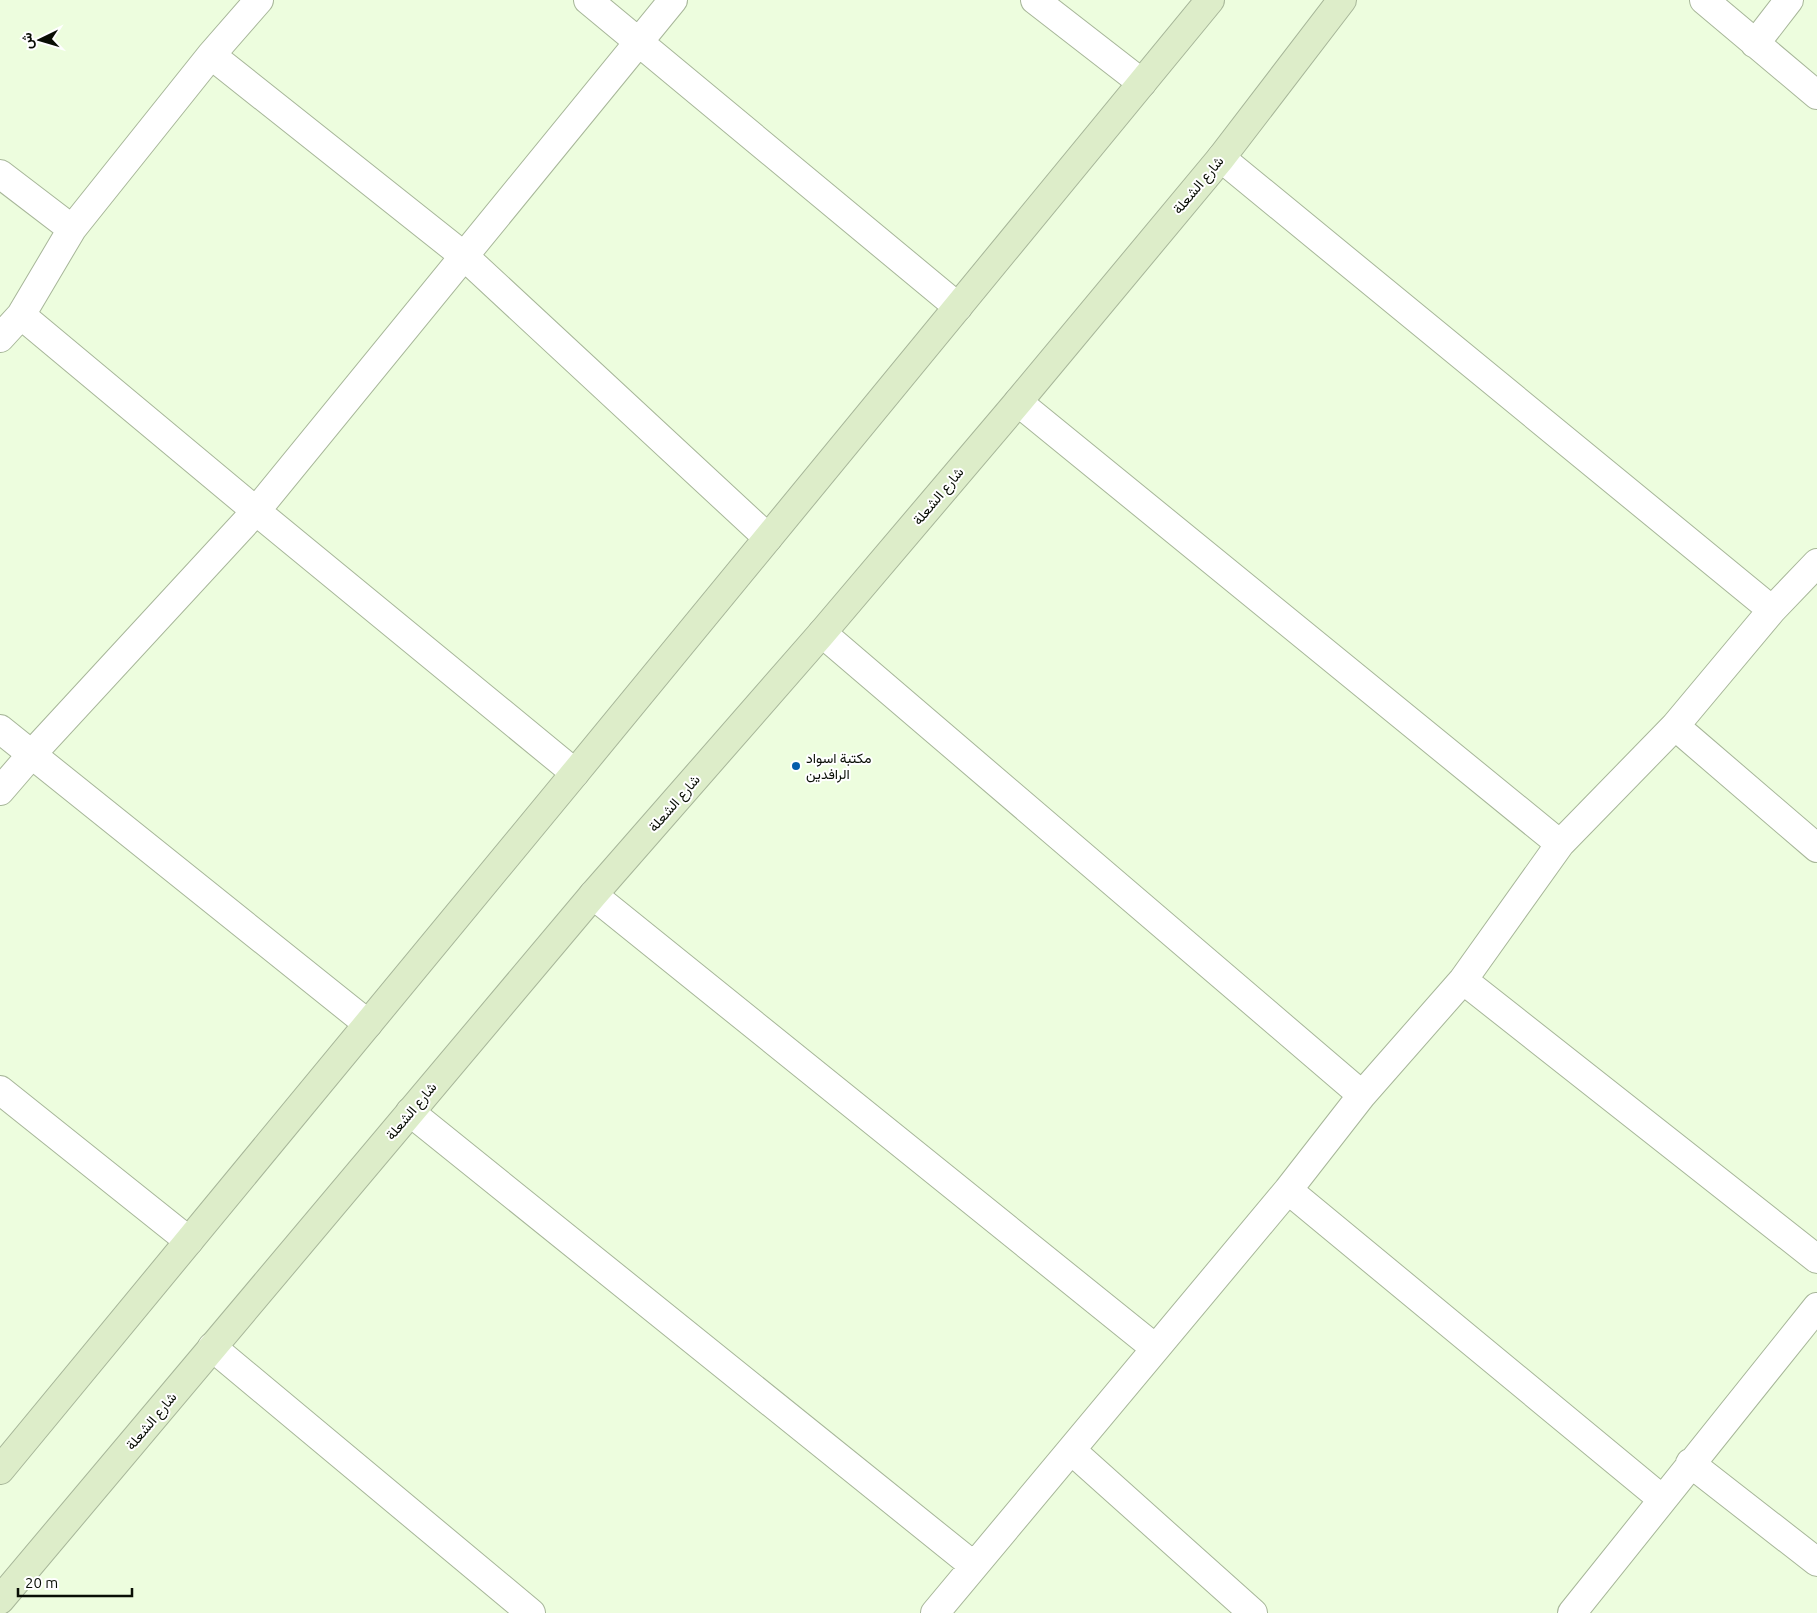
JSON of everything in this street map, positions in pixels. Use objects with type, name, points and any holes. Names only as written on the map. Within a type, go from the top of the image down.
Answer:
[{"type":"main road","points":[[3,1461],[189,1241],[1210,0]]},
{"type":"main road","name":"شارع الشعلة","points":[[0,1600],[593,895],[822,633],[1018,402],[1222,158],[1342,0]]},
{"type":"street","points":[[588,0],[958,307]]},
{"type":"street","points":[[0,791],[256,511],[673,0]]},
{"type":"street","points":[[1035,0],[1142,83]]},
{"type":"street","points":[[1704,0],[1817,95]]},
{"type":"street","points":[[1755,44],[1789,0]]},
{"type":"street","points":[[0,338],[21,315],[72,229],[254,2]]},
{"type":"street","points":[[210,55],[464,256],[768,538]]},
{"type":"street","points":[[1222,158],[1772,610]]},
{"type":"street","points":[[0,174],[72,229]]},
{"type":"street","points":[[21,315],[575,773]]},
{"type":"street","points":[[1018,402],[1560,844]]},
{"type":"street","points":[[935,1613],[1288,1190],[1362,1095],[1463,980],[1560,844],[1675,726],[1772,610],[1817,564]]},
{"type":"street","points":[[822,633],[1362,1095]]},
{"type":"street","points":[[1675,726],[1817,848]]},
{"type":"street","points":[[0,729],[368,1024]]},
{"type":"street","points":[[593,895],[1155,1348]]},
{"type":"street","points":[[1463,980],[1817,1259]]},
{"type":"street","points":[[0,1090],[189,1241]]},
{"type":"street","points":[[410,1112],[974,1566]]},
{"type":"street","points":[[1288,1190],[1662,1499]]},
{"type":"street","points":[[1572,1613],[1690,1463],[1817,1307]]},
{"type":"street","points":[[212,1347],[531,1613]]},
{"type":"street","points":[[1071,1450],[1252,1613]]},
{"type":"street","points":[[1690,1463],[1817,1562]]},
{"type":"place","name":"مكتبة اسواد الرافدين","points":[[796,766]]}]
